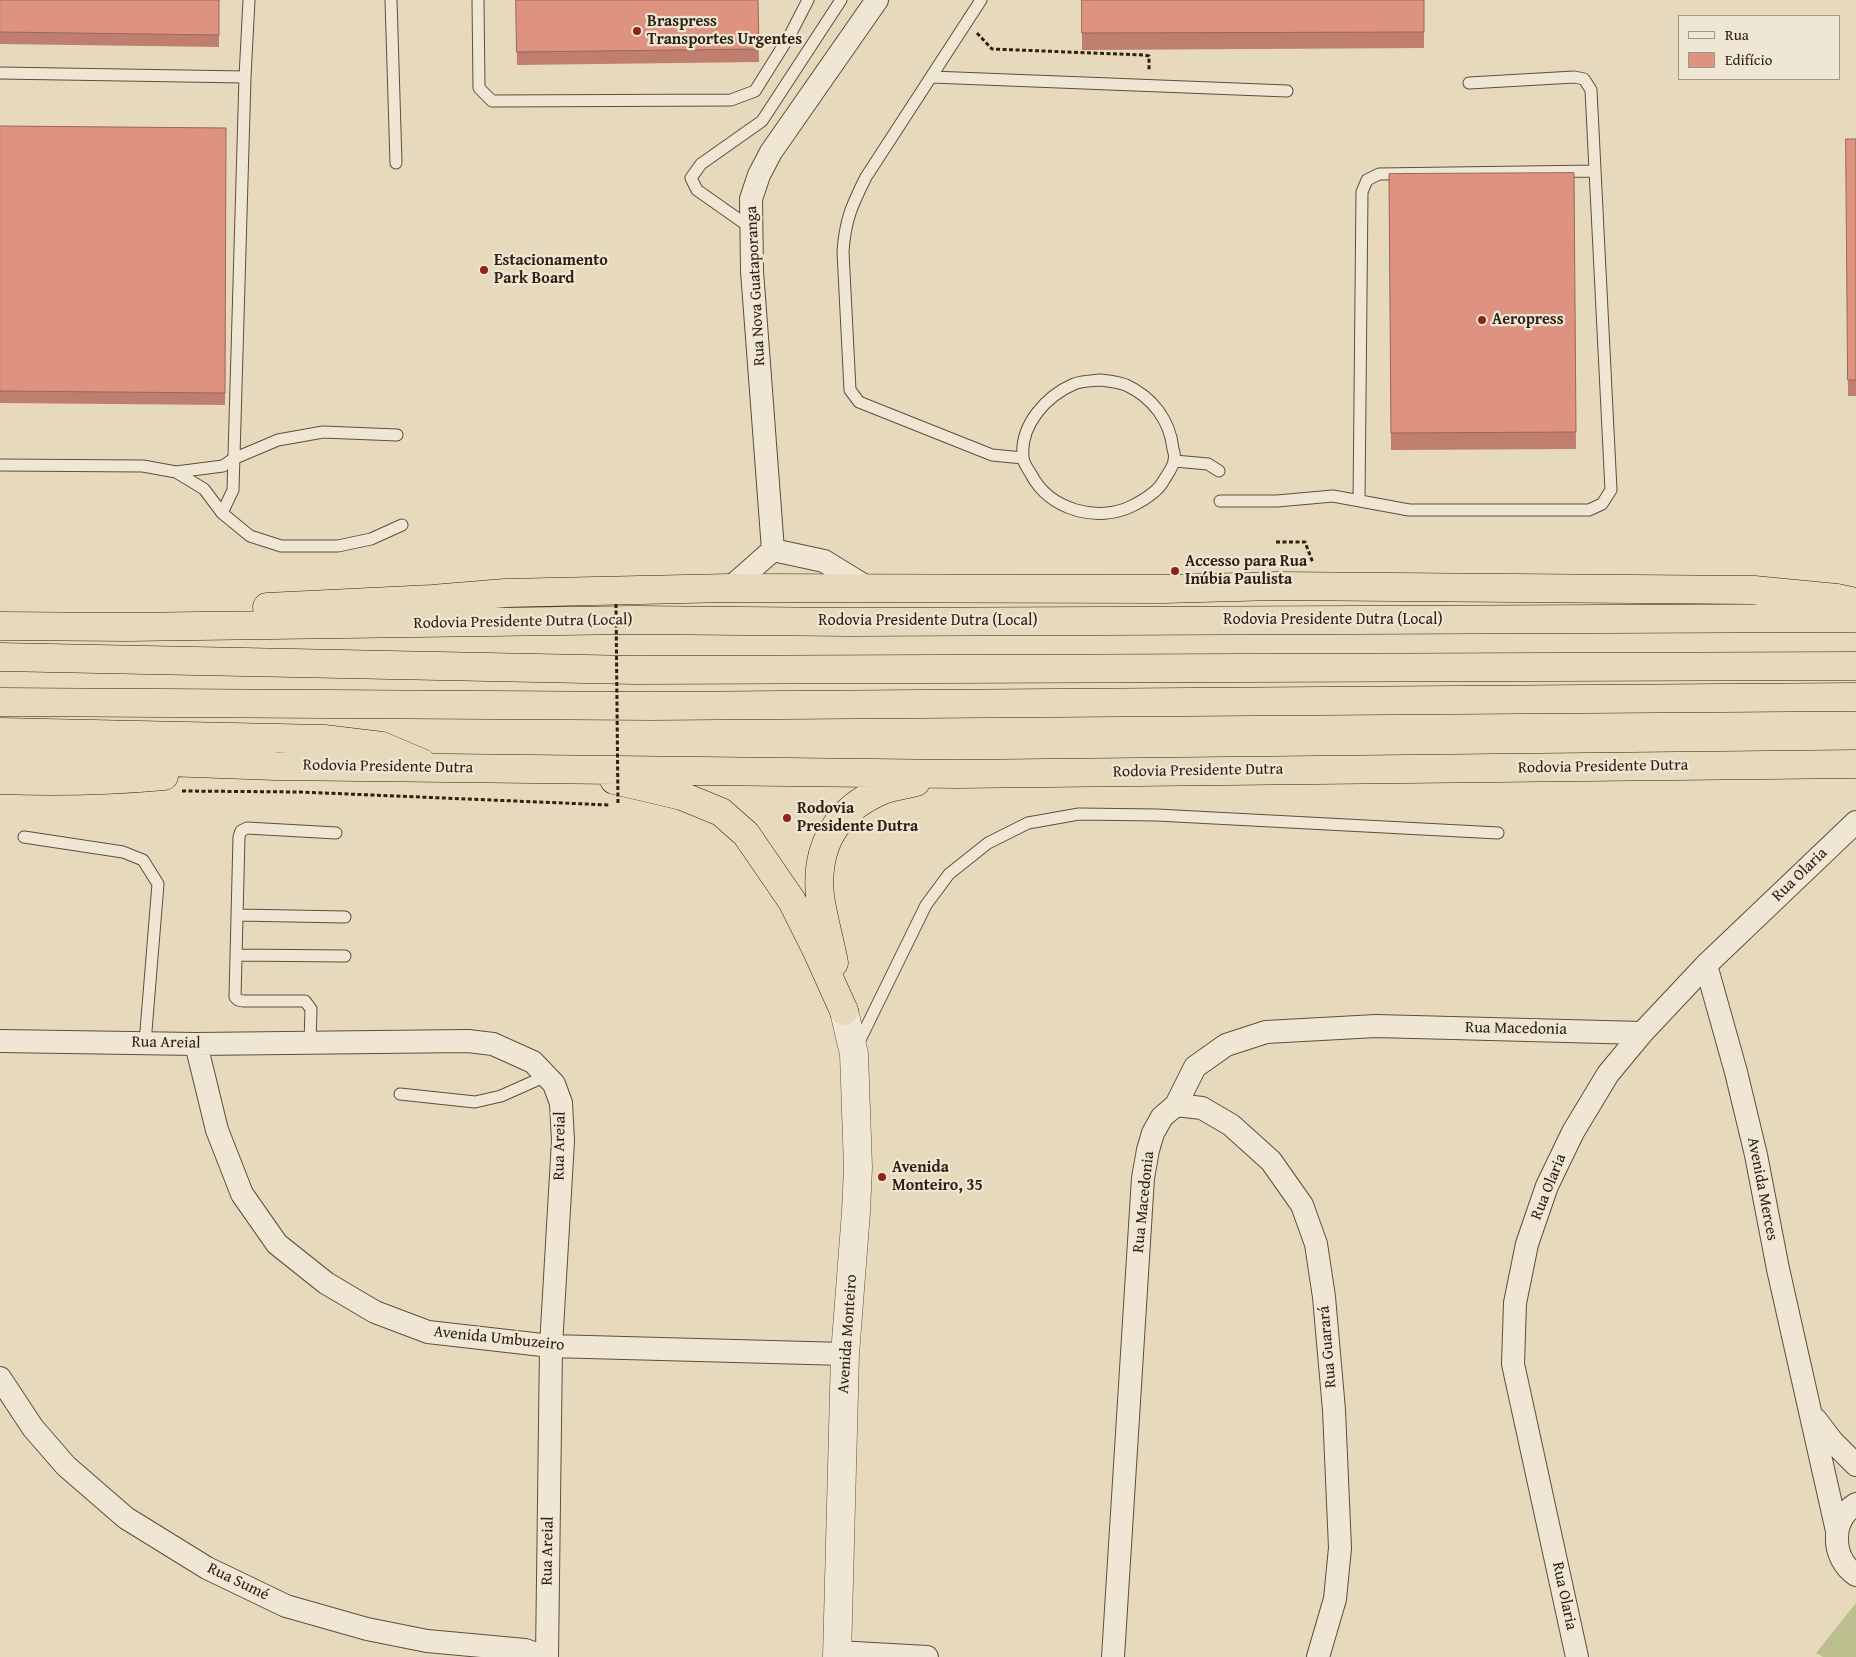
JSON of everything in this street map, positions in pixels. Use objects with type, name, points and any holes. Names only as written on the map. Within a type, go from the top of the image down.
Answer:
[{"type":"highway","points":[[127,628],[201,614],[254,608],[432,599],[505,593],[730,588],[1164,589],[1285,586],[1754,590],[1837,598],[1856,602]]},
{"type":"highway","name":"Rodovia Presidente Dutra (Local)","points":[[0,626],[127,628],[634,620],[856,622],[1856,618]]},
{"type":"highway","points":[[0,657],[634,670],[1856,666]]},
{"type":"highway","points":[[0,702],[662,706],[1856,697]]},
{"type":"highway","points":[[0,732],[324,739],[382,746],[437,768]]},
{"type":"highway","name":"Rodovia Presidente Dutra","points":[[0,756],[275,766],[957,774],[1856,764]]},
{"type":"highway","points":[[0,780],[66,782],[124,780],[275,766]]},
{"type":"highway","points":[[572,770],[682,796],[721,812],[746,834],[792,901],[844,1011]]},
{"type":"highway","points":[[844,1011],[820,895],[821,864],[825,842],[840,818],[859,802],[884,790],[957,774]]},
{"type":"street","name":"Rua Nova Guataporanga","points":[[773,550],[752,271],[751,199],[759,174],[767,160],[878,0]]},
{"type":"street","points":[[730,588],[773,550],[824,561],[868,588]]},
{"type":"street","name":"Rua Olaria","points":[[1577,1657],[1513,1364],[1515,1304],[1528,1244],[1547,1186],[1572,1132],[1608,1074],[1642,1032],[1706,966],[1856,822]]},
{"type":"street","name":"Avenida Merces","points":[[1706,966],[1736,1072],[1756,1155],[1800,1373],[1811,1413],[1837,1531],[1837,1546],[1841,1559],[1850,1571],[1856,1575]]},
{"type":"street","name":"Avenida Monteiro","points":[[837,1655],[845,1354],[858,1176],[854,1054],[844,1011]]},
{"type":"street","name":"Rua Macedonia","points":[[1114,1657],[1143,1178],[1153,1133],[1162,1117],[1176,1105],[1195,1067],[1226,1045],[1266,1032],[1376,1026],[1642,1032]]},
{"type":"street","name":"Rua Areial","points":[[0,1041],[196,1044],[468,1041],[492,1044],[533,1062],[554,1084],[561,1103],[563,1141],[550,1346],[546,1657]]},
{"type":"street","name":"Avenida Umbuzeiro","points":[[196,1044],[216,1130],[242,1194],[277,1244],[326,1283],[375,1312],[428,1332],[550,1346],[845,1354]]},
{"type":"street","name":"Rua Guarará","points":[[1176,1105],[1202,1108],[1231,1125],[1271,1161],[1302,1205],[1316,1244],[1324,1296],[1334,1410],[1340,1548],[1335,1599],[1318,1657]]},
{"type":"street","name":"Rua Sumé","points":[[0,1378],[33,1428],[66,1466],[126,1518],[207,1568],[286,1606],[367,1629],[427,1641],[525,1650],[546,1657]]},
{"type":"street","name":"Avenida Merces","points":[[1811,1413],[1832,1441],[1856,1465]]},
{"type":"street","points":[[1837,1531],[1842,1518],[1856,1504]]},
{"type":"street","points":[[837,1655],[927,1657]]},
{"type":"lane","points":[[222,513],[233,490],[248,0]]},
{"type":"lane","points":[[391,0],[396,163]]},
{"type":"lane","points":[[478,0],[479,88],[492,101],[731,100],[755,91],[790,35],[808,0]]},
{"type":"lane","points":[[751,228],[697,190],[691,178],[701,164],[762,121],[841,0]]},
{"type":"lane","points":[[980,0],[932,78],[866,177],[853,204],[845,229],[843,252],[850,390],[859,402],[992,455],[1022,458]]},
{"type":"lane","points":[[0,73],[245,77]]},
{"type":"lane","points":[[1220,501],[1277,501],[1333,496],[1409,510],[1589,510],[1602,504],[1611,490],[1591,90],[1584,79],[1574,77],[1469,83]]},
{"type":"lane","points":[[932,78],[1287,91]]},
{"type":"lane","points":[[1359,500],[1362,192],[1367,180],[1379,174],[1595,171]]},
{"type":"lane","points":[[1100,380],[1124,384],[1145,396],[1162,414],[1172,436],[1175,461],[1163,483],[1145,500],[1123,511],[1098,514],[1073,510],[1051,498],[1034,481],[1022,458],[1026,434],[1036,412],[1054,395],[1075,384],[1100,380]]},
{"type":"lane","points":[[0,465],[143,466],[176,472],[223,466],[233,459],[278,440],[323,432],[397,435]]},
{"type":"lane","points":[[1175,461],[1208,464],[1219,471]]},
{"type":"lane","points":[[176,472],[204,489],[222,513],[250,536],[281,546],[338,546],[371,539],[402,525]]},
{"type":"lane","points":[[854,1054],[926,905],[949,874],[988,844],[1028,824],[1079,814],[1157,815],[1498,833]]},
{"type":"lane","points":[[310,1043],[311,1009],[305,1001],[238,1000],[235,997],[239,837],[241,831],[247,828],[336,832]]},
{"type":"lane","points":[[24,837],[123,852],[143,860],[158,884],[145,1043]]},
{"type":"lane","points":[[237,915],[345,917]]},
{"type":"lane","points":[[236,955],[345,956]]},
{"type":"lane","points":[[400,1094],[475,1102],[500,1096],[546,1076]]},
{"type":"path","points":[[969,19],[978,34],[992,49],[1149,56],[1149,86]]},
{"type":"path","points":[[176,790],[310,792],[618,805],[616,604]]},
{"type":"green space","points":[[1856,1603],[1856,1657],[1823,1657],[1816,1653]]},
{"type":"building","points":[[0,0],[219,0],[219,35],[0,32]]},
{"type":"building","name":"Braspress Transportes Urgentes","points":[[516,0],[758,0],[759,49],[517,52]]},
{"type":"building","points":[[1082,0],[1424,0],[1424,32],[1082,33]]},
{"type":"building","points":[[0,126],[226,128],[225,393],[0,391]]},
{"type":"building","points":[[1846,139],[1856,139],[1856,380],[1848,380]]},
{"type":"building","name":"Aeropress","points":[[1574,173],[1576,432],[1391,433],[1389,174]]},
{"type":"place","name":"Braspress Transportes Urgentes","points":[[637,31]]},
{"type":"place","name":"Estacionamento Park Board","points":[[484,270]]},
{"type":"place","name":"Aeropress","points":[[1482,320]]},
{"type":"place","name":"Accesso para Rua Inúbia Paulista","points":[[1175,571]]},
{"type":"place","name":"Rodovia Presidente Dutra","points":[[787,818]]},
{"type":"place","name":"Avenida Monteiro, 35","points":[[882,1177]]}]
